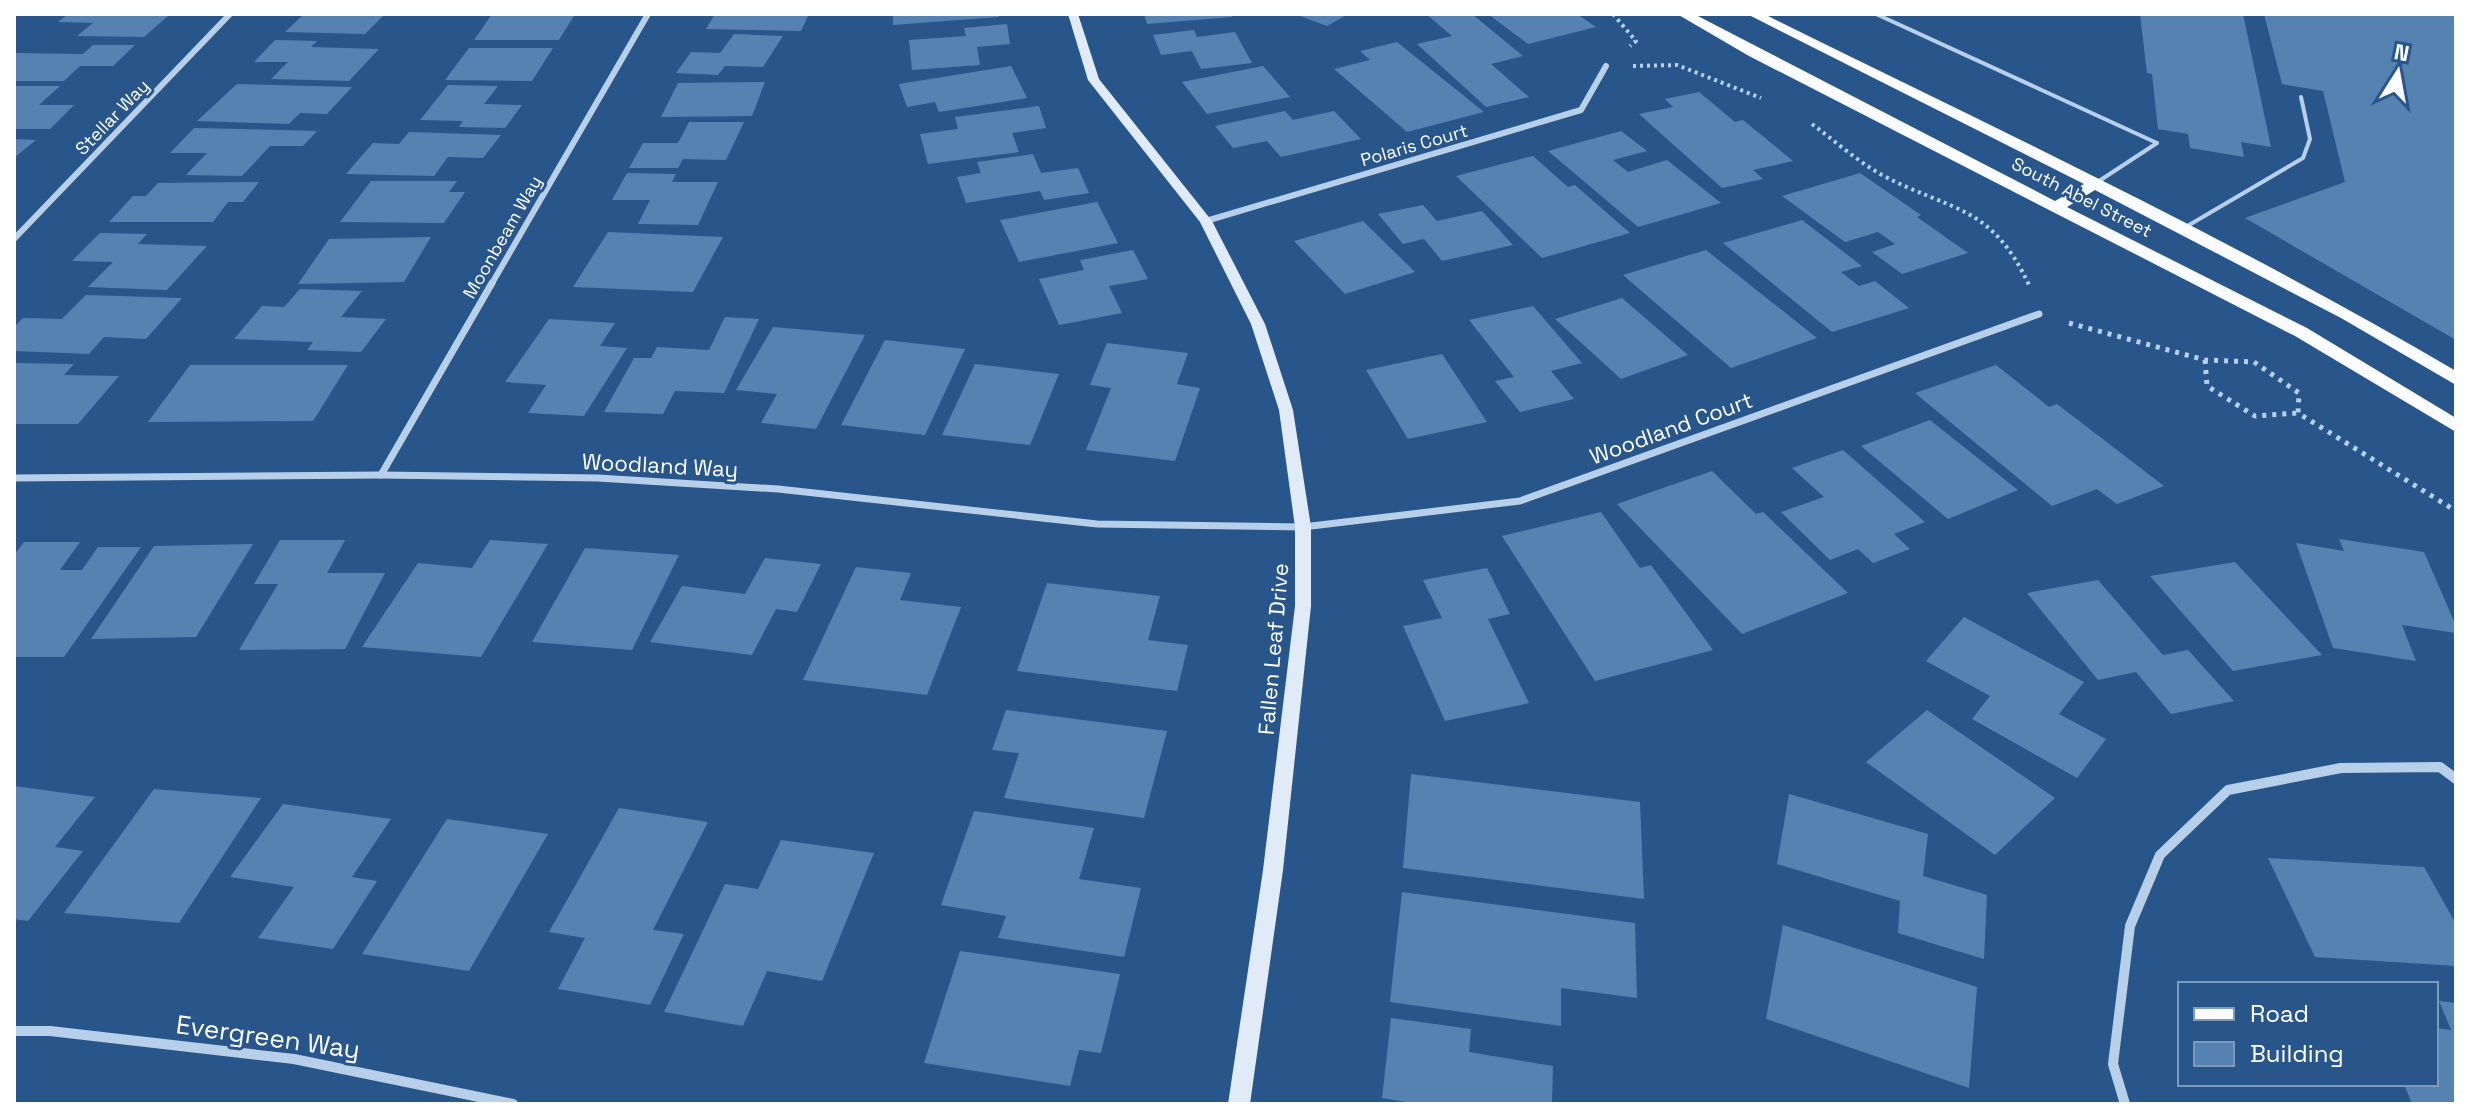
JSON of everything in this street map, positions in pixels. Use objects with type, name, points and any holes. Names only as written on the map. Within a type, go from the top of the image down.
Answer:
[{"type":"main road","name":"South Abel Street","points":[[1684,14],[1754,53],[2301,332],[2456,426]]},
{"type":"main road","name":"South Abel Street","points":[[1754,14],[2184,228],[2347,314],[2456,379]]},
{"type":"main road","points":[[2057,206],[2096,183]]},
{"type":"street","name":"Stellar Way","points":[[14,239],[230,14]]},
{"type":"street","name":"Moonbeam Way","points":[[381,475],[648,14]]},
{"type":"street","name":"Fallen Leaf Drive","points":[[1073,14],[1094,80],[1206,221],[1258,324],[1286,410],[1303,527],[1303,606],[1273,870],[1239,1104]]},
{"type":"street","name":"Polaris Court","points":[[1206,221],[1581,110],[1606,66]]},
{"type":"street","name":"Woodland Court","points":[[1303,527],[1520,501],[2039,314]]},
{"type":"street","name":"Woodland Way","points":[[14,478],[381,475],[613,479],[778,489],[1097,524],[1303,527]]},
{"type":"street","points":[[2125,1104],[2113,1064],[2130,926],[2160,855],[2228,790],[2341,768],[2440,767],[2456,779]]},
{"type":"street","name":"Evergreen Way","points":[[14,1031],[50,1031],[294,1059],[513,1104]]},
{"type":"lane","points":[[1876,14],[2157,143],[2096,183]]},
{"type":"lane","points":[[2184,228],[2303,158],[2310,139],[2301,97]]},
{"type":"path","points":[[1606,66],[1636,41],[1613,14]]},
{"type":"path","points":[[1606,66],[1677,65],[1765,100]]},
{"type":"path","points":[[1806,120],[1879,173],[1985,220],[2020,260],[2039,314],[2205,360],[2254,362],[2299,393],[2298,413]]},
{"type":"path","points":[[2205,360],[2207,386],[2255,416],[2298,413],[2456,511]]},
{"type":"building","points":[[68,14],[168,16],[144,37],[77,36],[93,23],[58,22]]},
{"type":"building","points":[[304,14],[385,14],[365,34],[285,32]]},
{"type":"building","points":[[492,14],[575,14],[559,40],[474,40]]},
{"type":"building","points":[[715,14],[809,14],[801,31],[706,29]]},
{"type":"building","points":[[893,14],[999,14],[999,17],[893,25]]},
{"type":"building","points":[[1144,14],[1231,14],[1232,17],[1147,24]]},
{"type":"building","points":[[1295,14],[1348,14],[1327,26]]},
{"type":"building","points":[[1426,14],[1472,14],[1523,56],[1491,64],[1529,97],[1486,107],[1417,44],[1452,36]]},
{"type":"building","points":[[1488,14],[1577,14],[1596,27],[1528,44]]},
{"type":"building","points":[[2140,14],[2243,14],[2271,147],[2241,142],[2244,157],[2190,148],[2188,134],[2158,129],[2152,74],[2147,73]]},
{"type":"building","points":[[2264,14],[2456,14],[2456,340],[2245,218],[2345,182],[2323,91],[2282,84]]},
{"type":"building","points":[[1007,24],[1010,44],[977,47],[980,65],[912,70],[909,40],[966,36],[964,28]]},
{"type":"building","points":[[1194,30],[1197,37],[1235,32],[1252,63],[1201,69],[1192,51],[1161,55],[1153,35]]},
{"type":"building","points":[[734,34],[783,36],[763,67],[725,66],[718,75],[676,73],[691,52],[720,53]]},
{"type":"building","points":[[275,40],[317,41],[311,47],[379,49],[349,81],[271,79],[288,62],[254,62]]},
{"type":"building","points":[[1397,42],[1484,112],[1407,132],[1334,69],[1370,60],[1360,51]]},
{"type":"building","points":[[93,45],[135,45],[113,66],[80,66],[64,81],[14,81],[14,53],[83,54]]},
{"type":"building","points":[[469,48],[553,48],[532,81],[445,80]]},
{"type":"building","points":[[1011,66],[1027,98],[939,112],[935,102],[907,107],[899,84]]},
{"type":"building","points":[[1263,66],[1290,97],[1207,114],[1182,82]]},
{"type":"building","points":[[765,82],[752,116],[661,117],[678,83]]},
{"type":"building","points":[[237,84],[352,87],[327,114],[300,113],[289,124],[197,121]]},
{"type":"building","points":[[448,85],[498,86],[484,104],[522,105],[505,128],[459,127],[463,121],[420,120]]},
{"type":"building","points":[[14,86],[60,86],[39,105],[74,105],[50,129],[14,129]]},
{"type":"building","points":[[1699,92],[1735,122],[1743,120],[1793,161],[1753,170],[1763,179],[1722,188],[1639,114],[1673,107],[1665,99]]},
{"type":"building","points":[[1039,106],[1046,128],[1012,133],[1019,152],[928,164],[920,134],[958,129],[955,117]]},
{"type":"building","points":[[1285,111],[1293,120],[1334,111],[1361,139],[1281,157],[1267,141],[1233,148],[1215,126]]},
{"type":"building","points":[[689,122],[744,122],[726,160],[683,159],[678,168],[629,168],[643,143],[678,143]]},
{"type":"building","points":[[194,128],[317,131],[303,146],[270,146],[242,176],[186,175],[207,153],[170,153]]},
{"type":"building","points":[[1621,131],[1647,151],[1613,160],[1628,172],[1667,160],[1721,203],[1638,227],[1548,151]]},
{"type":"building","points":[[409,132],[501,135],[483,158],[448,157],[434,176],[346,174],[373,143],[399,144]]},
{"type":"building","points":[[14,139],[36,140],[14,158]]},
{"type":"building","points":[[1033,154],[1041,173],[1078,168],[1089,193],[1044,200],[1040,191],[966,203],[957,177],[981,173],[977,162]]},
{"type":"building","points":[[1533,156],[1568,187],[1575,185],[1630,233],[1542,258],[1456,176]]},
{"type":"building","points":[[627,173],[676,174],[672,182],[718,182],[698,225],[638,224],[650,200],[612,200]]},
{"type":"building","points":[[1860,173],[1921,215],[1917,217],[1968,253],[1902,274],[1872,252],[1895,244],[1878,232],[1845,242],[1782,196]]},
{"type":"building","points":[[371,181],[457,181],[449,192],[465,192],[444,223],[340,222]]},
{"type":"building","points":[[259,182],[243,202],[228,202],[213,222],[109,222],[133,196],[146,196],[158,183]]},
{"type":"building","points":[[1097,202],[1118,243],[1019,262],[1000,220]]},
{"type":"building","points":[[1423,205],[1437,221],[1482,211],[1513,245],[1442,261],[1424,239],[1403,244],[1378,214]]},
{"type":"building","points":[[1802,220],[1862,266],[1841,272],[1859,286],[1875,281],[1909,308],[1832,332],[1723,243]]},
{"type":"building","points":[[1363,221],[1415,272],[1345,294],[1294,241]]},
{"type":"building","points":[[608,232],[723,237],[693,292],[573,287]]},
{"type":"building","points":[[100,233],[147,234],[138,244],[207,246],[167,290],[88,287],[113,262],[72,261]]},
{"type":"building","points":[[431,237],[404,282],[298,284],[329,239]]},
{"type":"building","points":[[1133,250],[1148,279],[1109,286],[1122,313],[1059,325],[1039,279],[1084,270],[1080,260]]},
{"type":"building","points":[[1706,250],[1817,338],[1731,368],[1623,275]]},
{"type":"building","points":[[300,289],[362,291],[341,317],[386,319],[361,352],[307,350],[313,342],[234,339],[262,306],[284,307]]},
{"type":"building","points":[[86,295],[182,298],[146,339],[104,337],[89,354],[14,351],[14,327],[23,318],[62,319]]},
{"type":"building","points":[[1622,298],[1688,355],[1621,379],[1555,319]]},
{"type":"building","points":[[1533,306],[1582,363],[1551,371],[1574,399],[1520,412],[1495,381],[1514,377],[1469,320]]},
{"type":"building","points":[[725,317],[759,319],[724,393],[675,391],[663,414],[604,412],[634,358],[651,358],[657,347],[709,350]]},
{"type":"building","points":[[549,319],[615,323],[600,346],[627,348],[584,416],[528,413],[546,385],[505,382]]},
{"type":"building","points":[[773,327],[865,335],[816,429],[761,423],[777,394],[736,390]]},
{"type":"building","points":[[885,340],[965,349],[925,435],[841,425]]},
{"type":"building","points":[[1107,343],[1188,353],[1177,384],[1200,388],[1175,461],[1086,450],[1111,388],[1090,385]]},
{"type":"building","points":[[1442,354],[1487,422],[1408,439],[1366,370]]},
{"type":"building","points":[[14,363],[74,364],[64,375],[119,376],[78,424],[14,424]]},
{"type":"building","points":[[975,364],[1059,374],[1030,445],[942,435]]},
{"type":"building","points":[[190,365],[348,365],[313,421],[148,422]]},
{"type":"building","points":[[1996,365],[2049,407],[2057,404],[2164,486],[2117,504],[2097,489],[2052,506],[1915,393]]},
{"type":"building","points":[[1930,420],[2018,490],[1948,519],[1861,446]]},
{"type":"building","points":[[1843,450],[1925,522],[1894,534],[1910,549],[1873,563],[1858,549],[1830,560],[1781,512],[1824,497],[1792,468]]},
{"type":"building","points":[[1712,471],[1756,514],[1763,512],[1848,593],[1742,634],[1617,504]]},
{"type":"building","points":[[1601,512],[1640,568],[1651,565],[1713,650],[1595,681],[1502,536]]},
{"type":"building","points":[[2339,539],[2424,552],[2456,626],[2456,633],[2402,625],[2416,661],[2333,648],[2296,543],[2344,551]]},
{"type":"building","points":[[280,540],[345,540],[327,573],[385,573],[345,649],[239,650],[278,584],[254,584]]},
{"type":"building","points":[[490,540],[548,544],[481,657],[362,647],[418,563],[472,568]]},
{"type":"building","points":[[24,542],[80,542],[60,570],[82,570],[98,547],[141,547],[64,657],[14,657],[14,555]]},
{"type":"building","points":[[253,544],[196,637],[91,639],[154,546]]},
{"type":"building","points":[[585,548],[679,555],[632,650],[532,642]]},
{"type":"building","points":[[765,558],[821,564],[797,612],[776,609],[752,655],[650,642],[682,586],[745,594]]},
{"type":"building","points":[[2235,562],[2322,655],[2233,671],[2150,576]]},
{"type":"building","points":[[856,567],[911,573],[900,600],[961,607],[927,695],[803,680]]},
{"type":"building","points":[[1487,568],[1510,614],[1488,619],[1529,703],[1445,721],[1403,626],[1442,618],[1423,580]]},
{"type":"building","points":[[2098,580],[2163,655],[2188,650],[2234,701],[2171,714],[2136,672],[2098,680],[2027,593]]},
{"type":"building","points":[[1047,583],[1160,596],[1148,640],[1188,645],[1177,691],[1017,671]]},
{"type":"building","points":[[1964,617],[2084,682],[2059,714],[2106,739],[2077,778],[1972,719],[1990,696],[1926,661]]},
{"type":"building","points":[[1006,710],[1167,731],[1144,818],[1004,798],[1019,753],[992,750]]},
{"type":"building","points":[[1927,710],[2055,798],[1995,855],[1866,762]]},
{"type":"building","points":[[1411,774],[1640,802],[1644,899],[1403,868]]},
{"type":"building","points":[[14,786],[95,797],[55,847],[83,851],[28,921],[14,919]]},
{"type":"building","points":[[154,789],[261,798],[179,923],[64,913]]},
{"type":"building","points":[[1789,794],[1928,834],[1923,876],[1987,895],[1984,959],[1898,933],[1900,901],[1777,864]]},
{"type":"building","points":[[283,804],[391,819],[352,877],[377,881],[333,949],[258,938],[294,887],[230,877]]},
{"type":"building","points":[[619,808],[708,822],[653,930],[684,934],[650,1005],[558,989],[585,938],[549,932]]},
{"type":"building","points":[[974,811],[1094,828],[1079,879],[1141,888],[1124,957],[998,938],[1006,916],[941,905]]},
{"type":"building","points":[[447,819],[548,834],[469,971],[362,954]]},
{"type":"building","points":[[781,840],[874,853],[822,981],[767,971],[743,1026],[664,1012],[725,884],[758,889]]},
{"type":"building","points":[[2268,858],[2424,867],[2456,924],[2456,966],[2315,957]]},
{"type":"building","points":[[1402,892],[1635,923],[1637,998],[1561,988],[1561,1026],[1390,1002]]},
{"type":"building","points":[[1783,925],[1977,987],[1969,1088],[1766,1019]]},
{"type":"building","points":[[960,951],[1120,974],[1101,1053],[1079,1050],[1070,1086],[924,1063]]},
{"type":"building","points":[[2439,1001],[2456,1003],[2456,1104],[2412,1104],[2405,1086],[2438,1086],[2438,1028],[2451,1030]]},
{"type":"building","points":[[1391,1018],[1471,1029],[1469,1052],[1553,1066],[1552,1104],[1417,1104],[1382,1098]]}]
